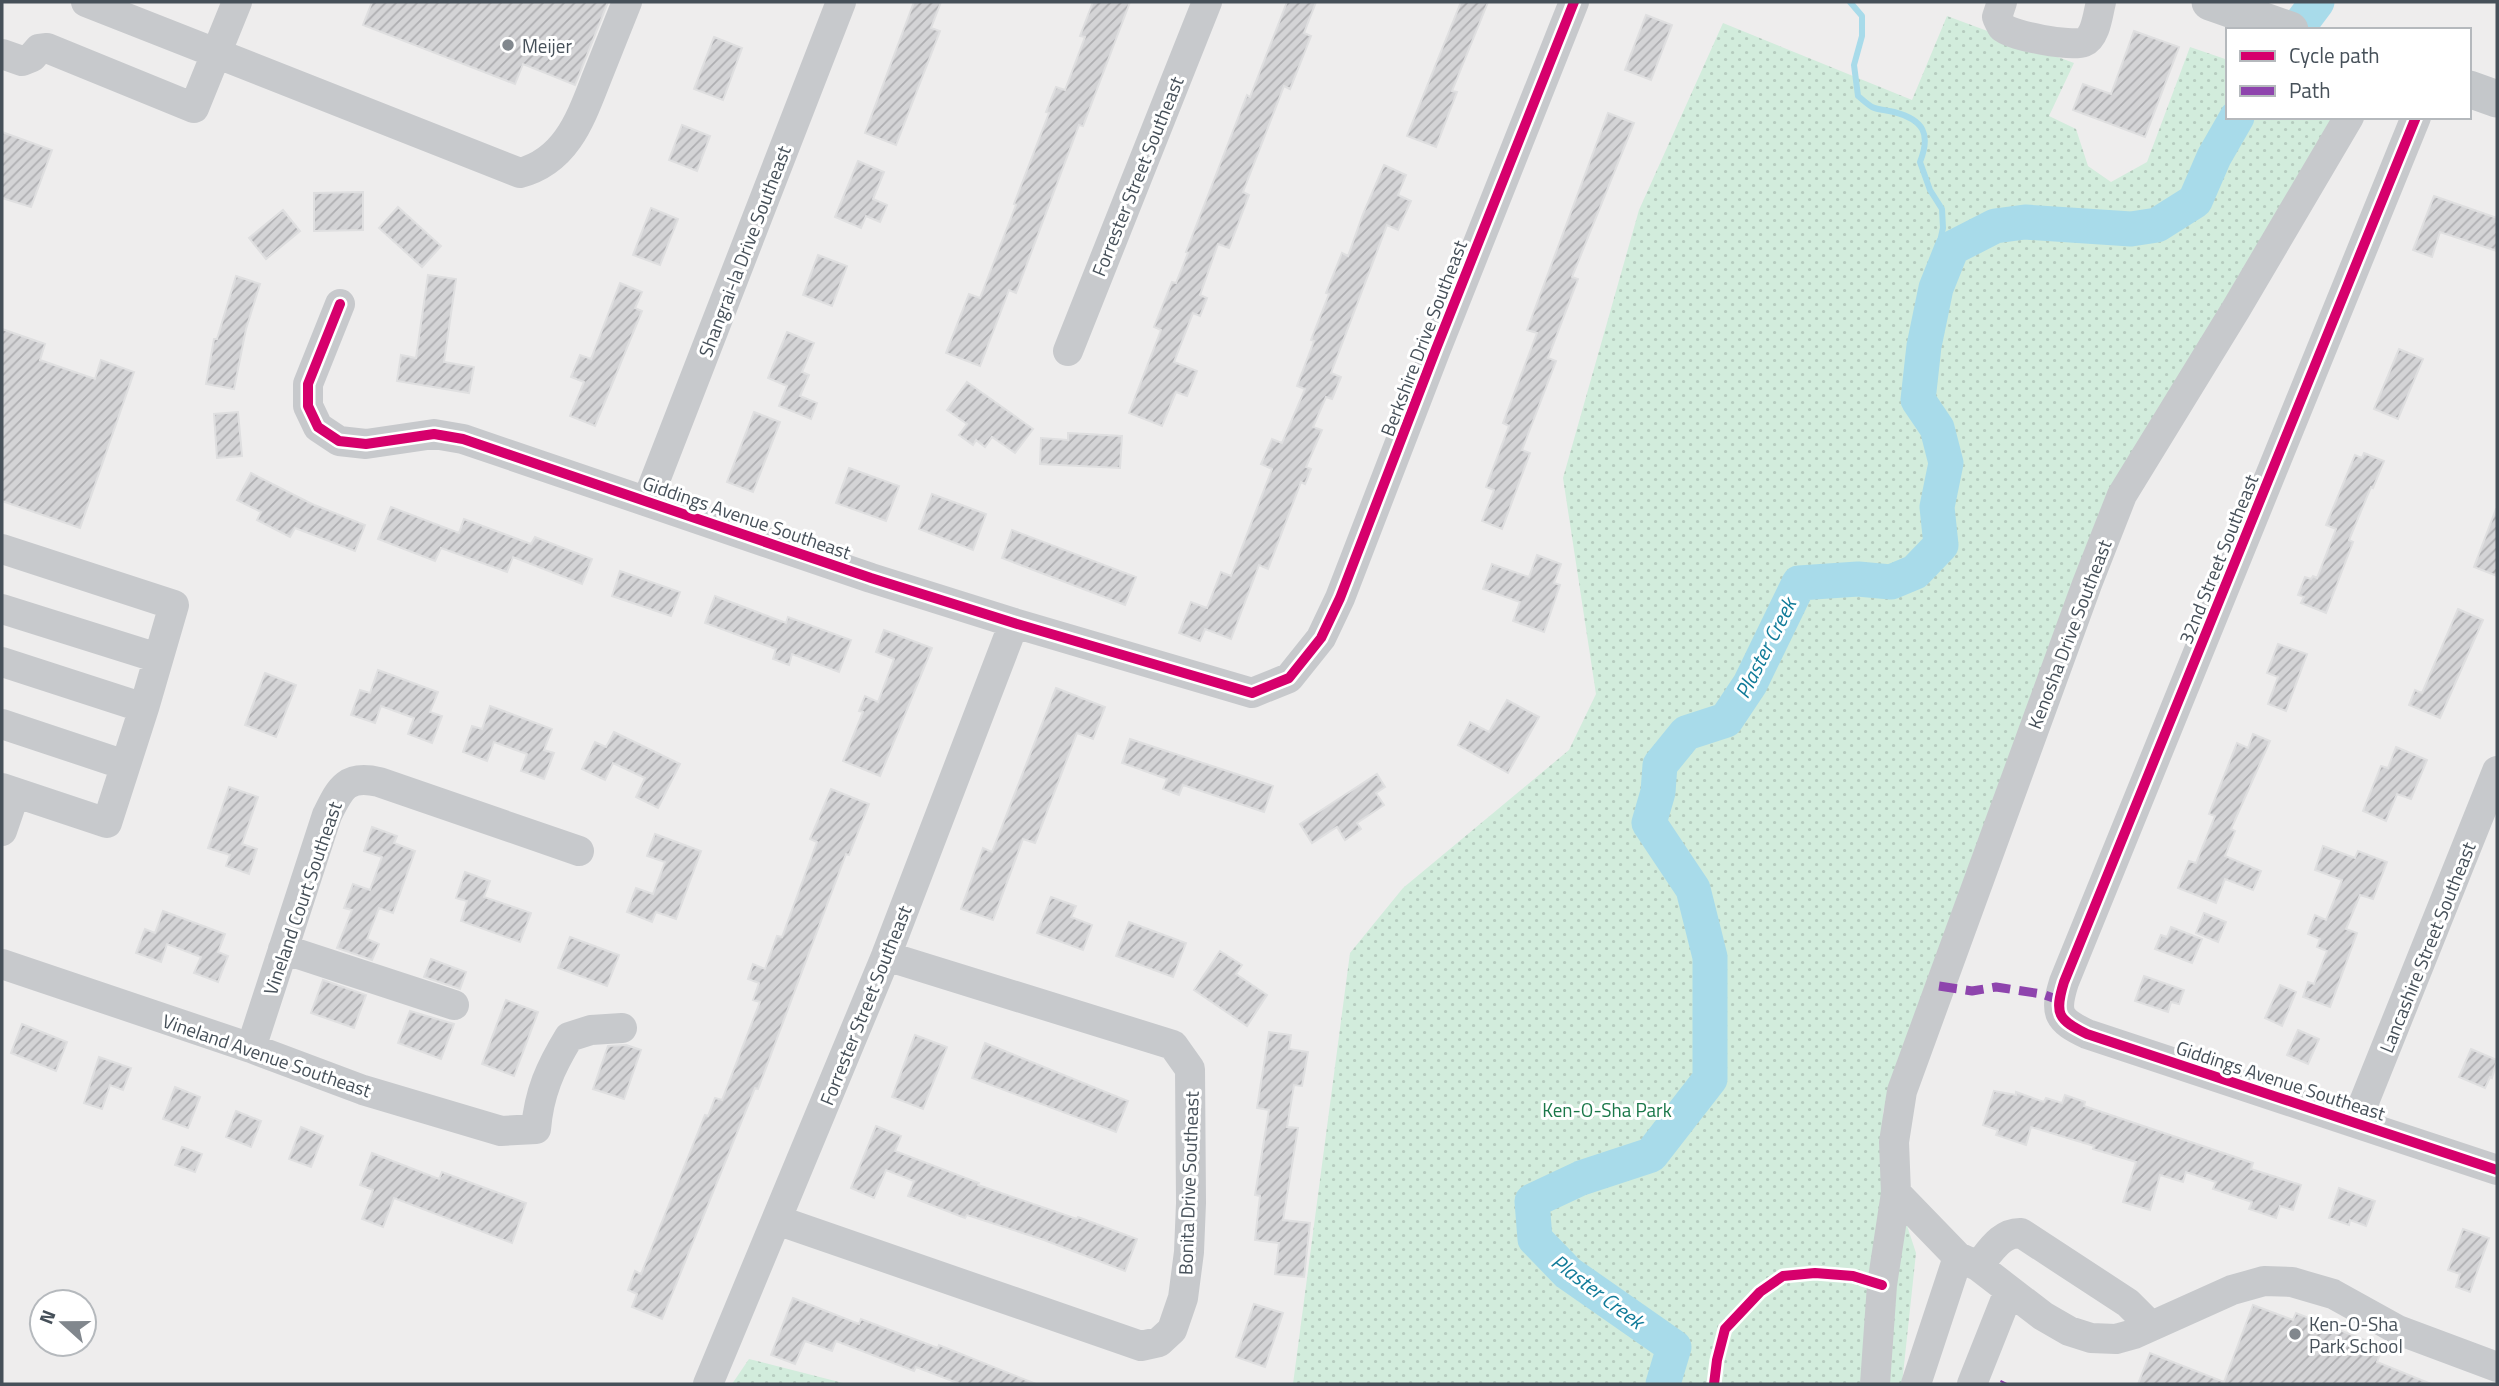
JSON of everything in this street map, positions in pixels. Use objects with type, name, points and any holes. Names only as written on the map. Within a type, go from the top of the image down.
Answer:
[{"type":"main road","points":[[2210,2],[2276,25]]},
{"type":"main road","points":[[2471,90],[2497,99]]},
{"type":"street","points":[[86,2],[520,173],[536,169],[566,143],[578,125],[627,2]]},
{"type":"street","points":[[2,54],[22,61],[32,57],[39,49],[47,48],[194,108],[237,2]]},
{"type":"street","name":"Shangrai-la Drive Southeast","points":[[647,501],[841,2]]},
{"type":"street","name":"Forrester Street Southeast","points":[[1068,351],[1207,2]]},
{"type":"street","name":"Berkshire Drive Southeast","points":[[1289,678],[1321,638],[1340,598],[1574,2]]},
{"type":"street","points":[[2003,2],[1997,17],[2001,27],[2014,33],[2068,43],[2084,42],[2091,35],[2101,2]]},
{"type":"street","name":"Kenosha Drive Southeast","points":[[1875,1384],[1882,1285],[1896,1193],[1894,1142],[1902,1091],[2082,597],[2122,495],[2256,276],[2348,119]]},
{"type":"street","name":"32nd Street Southeast","points":[[2059,1015],[2059,1000],[2064,982],[2415,119]]},
{"type":"street","name":"Giddings Avenue Southeast","points":[[340,304],[309,384],[308,407],[318,427],[340,442],[366,444],[434,434],[463,439],[871,578],[1252,693],[1289,678]]},
{"type":"street","points":[[2,548],[174,606],[107,823],[8,790],[2,831]]},
{"type":"street","points":[[2,608],[158,658]]},
{"type":"street","name":"Forrester Street Southeast","points":[[708,1384],[886,956],[1014,623]]},
{"type":"street","points":[[2,662],[144,708]]},
{"type":"street","points":[[2,724],[125,765]]},
{"type":"street","name":"Lancashire Street Southeast","points":[[2357,1122],[2497,771]]},
{"type":"street","name":"Vineland Court Southeast","points":[[251,1048],[327,815],[345,785],[355,779],[379,782],[579,851]]},
{"type":"street","points":[[283,948],[453,1005]]},
{"type":"street","name":"Bonita Drive Southeast","points":[[777,1220],[1141,1346],[1159,1342],[1171,1330],[1183,1298],[1189,1252],[1192,1128],[1190,1069],[1173,1045],[886,956]]},
{"type":"street","name":"Vineland Avenue Southeast","points":[[2,964],[251,1048],[363,1090],[501,1131],[536,1129],[539,1101],[554,1062],[569,1037],[592,1030],[622,1028]]},
{"type":"street","name":"Giddings Avenue Southeast","points":[[2059,1015],[2067,1024],[2087,1034],[2497,1170]]},
{"type":"street","points":[[1896,1193],[1968,1261],[2043,1316],[2069,1331],[2091,1338],[2116,1339],[2134,1334],[2232,1290],[2264,1281],[2291,1282],[2333,1294],[2398,1330],[2497,1367]]},
{"type":"street","points":[[1916,1384],[1968,1261],[2010,1233],[2021,1233],[2128,1303],[2151,1326]]},
{"type":"street","points":[[1972,1384],[2009,1291]]},
{"type":"green space","name":"Ken-O-Sha Park","points":[[1947,16],[2074,63],[2049,116],[2076,129],[2088,166],[2111,182],[2147,162],[2190,47],[2226,59],[2226,119],[2332,119],[2105,505],[1926,983],[1883,1112],[1892,1180],[1916,1253],[1902,1384],[1293,1384],[1350,953],[1403,888],[1569,750],[1596,694],[1563,478],[1639,210],[1723,23],[1912,100]]},
{"type":"green space","points":[[749,1359],[847,1384],[732,1384]]},
{"type":"building","name":"Meijer","points":[[372,2],[608,2],[575,85],[523,64],[515,84],[363,25]]},
{"type":"building","points":[[914,2],[941,2],[931,28],[940,31],[896,145],[865,133]]},
{"type":"building","points":[[1093,2],[1130,2],[1083,126],[1079,125],[1016,293],[1009,290],[980,366],[946,353],[969,294],[980,298],[1016,205],[1014,204],[1049,113],[1046,112],[1056,87],[1065,90],[1085,37],[1080,36]]},
{"type":"building","points":[[1287,2],[1316,2],[1304,33],[1311,36],[1290,89],[1284,86],[1243,192],[1249,195],[1229,248],[1218,244],[1200,295],[1207,298],[1200,316],[1193,313],[1174,362],[1197,371],[1187,396],[1176,392],[1162,426],[1129,413],[1161,330],[1154,327],[1172,282],[1176,283],[1247,95],[1250,97]]},
{"type":"building","points":[[1461,2],[1488,2],[1452,91],[1457,92],[1436,147],[1407,136]]},
{"type":"building","points":[[1646,15],[1672,25],[1651,80],[1625,70]]},
{"type":"building","points":[[2134,31],[2179,47],[2145,137],[2073,110],[2083,84],[2111,94]]},
{"type":"building","points":[[714,37],[742,48],[723,100],[694,89]]},
{"type":"building","points":[[1608,113],[1634,123],[1572,277],[1578,279],[1548,358],[1556,361],[1522,450],[1530,453],[1502,529],[1482,521],[1494,490],[1486,487],[1509,426],[1503,423],[1537,333],[1527,330]]},
{"type":"building","points":[[682,125],[710,136],[697,171],[669,160]]},
{"type":"building","points":[[2,132],[52,150],[31,207],[2,198]]},
{"type":"building","points":[[858,161],[884,172],[873,199],[887,205],[880,222],[866,216],[861,228],[835,217]]},
{"type":"building","points":[[1384,165],[1406,175],[1398,195],[1411,201],[1398,230],[1387,225],[1331,373],[1341,377],[1332,399],[1326,397],[1313,427],[1322,430],[1306,467],[1311,469],[1305,484],[1301,482],[1268,569],[1259,565],[1231,639],[1205,629],[1200,641],[1179,633],[1191,602],[1207,608],[1221,572],[1231,576],[1272,469],[1261,464],[1272,439],[1282,443],[1305,389],[1297,386],[1329,294],[1326,293],[1342,253],[1348,256]]},
{"type":"building","points":[[363,192],[363,230],[314,231],[314,193]]},
{"type":"building","points":[[2434,196],[2497,218],[2497,251],[2440,232],[2432,257],[2413,250]]},
{"type":"building","points":[[398,207],[441,246],[422,267],[379,228]]},
{"type":"building","points":[[651,208],[678,219],[660,265],[633,255]]},
{"type":"building","points":[[283,210],[300,231],[266,259],[249,238]]},
{"type":"building","points":[[818,255],[847,266],[832,306],[803,295]]},
{"type":"building","points":[[428,275],[456,279],[444,362],[474,367],[469,393],[397,381],[401,355],[416,358]]},
{"type":"building","points":[[236,276],[260,284],[246,329],[234,389],[206,384],[214,339],[217,339]]},
{"type":"building","points":[[620,283],[642,292],[635,308],[642,311],[595,426],[570,416],[584,382],[571,377],[580,355],[591,359]]},
{"type":"building","points":[[2,329],[45,344],[40,360],[95,379],[101,360],[134,372],[80,528],[2,501]]},
{"type":"building","points":[[787,332],[814,343],[802,372],[809,375],[800,396],[817,403],[811,419],[779,406],[787,386],[768,378]]},
{"type":"building","points":[[2399,349],[2423,359],[2398,419],[2374,409]]},
{"type":"building","points":[[967,382],[1033,429],[1015,453],[992,437],[985,447],[976,440],[973,445],[959,435],[967,424],[947,410]]},
{"type":"building","points":[[238,412],[242,456],[217,458],[214,414]]},
{"type":"building","points":[[754,412],[780,422],[753,492],[727,482]]},
{"type":"building","points":[[1068,433],[1122,436],[1120,468],[1040,464],[1041,438],[1068,440]]},
{"type":"building","points":[[2364,453],[2384,461],[2349,540],[2353,542],[2326,613],[2301,603],[2304,597],[2298,595],[2305,577],[2317,578],[2336,529],[2326,525],[2355,455],[2362,458]]},
{"type":"building","points":[[849,468],[899,486],[886,521],[836,503]]},
{"type":"building","points":[[251,473],[312,504],[365,525],[355,551],[295,528],[290,537],[257,520],[261,512],[237,500]]},
{"type":"building","points":[[932,494],[986,514],[973,550],[919,529]]},
{"type":"building","points":[[391,507],[459,533],[464,519],[531,544],[535,537],[592,559],[582,584],[513,557],[507,572],[441,548],[435,561],[378,539]]},
{"type":"building","points":[[2497,509],[2497,576],[2474,567]]},
{"type":"building","points":[[1012,530],[1136,577],[1125,605],[1002,558]]},
{"type":"building","points":[[1537,555],[1561,564],[1554,583],[1560,585],[1544,632],[1513,621],[1520,602],[1483,589],[1492,564],[1529,577]]},
{"type":"building","points":[[620,571],[680,592],[671,616],[612,596]]},
{"type":"building","points":[[715,596],[786,623],[788,617],[851,640],[839,672],[792,654],[789,665],[773,659],[776,649],[705,623]]},
{"type":"building","points":[[2458,609],[2483,620],[2440,718],[2409,705],[2415,690],[2422,693]]},
{"type":"building","points":[[884,630],[932,648],[880,776],[843,761],[863,712],[859,711],[865,696],[878,702],[894,659],[876,652]]},
{"type":"building","points":[[2278,644],[2307,654],[2286,711],[2268,704],[2278,677],[2267,673]]},
{"type":"building","points":[[378,670],[438,692],[430,712],[442,716],[432,743],[408,734],[414,718],[381,706],[375,723],[351,715],[360,690],[370,693]]},
{"type":"building","points":[[265,673],[296,685],[276,737],[245,725]]},
{"type":"building","points":[[1056,688],[1105,707],[1093,739],[1077,733],[1035,843],[1023,839],[993,920],[961,909],[983,848],[992,852]]},
{"type":"building","points":[[1507,700],[1539,717],[1508,773],[1458,745],[1470,722],[1489,732]]},
{"type":"building","points":[[490,706],[552,729],[544,750],[554,753],[544,779],[521,771],[527,754],[494,742],[487,761],[463,752],[472,726],[482,729]]},
{"type":"building","points":[[614,732],[680,764],[658,808],[636,797],[645,778],[613,763],[605,780],[582,769],[595,742],[606,747]]},
{"type":"building","points":[[2253,734],[2270,741],[2231,829],[2235,831],[2225,856],[2261,871],[2253,890],[2225,879],[2216,903],[2178,888],[2189,861],[2196,863],[2215,816],[2209,814],[2237,743],[2248,748]]},
{"type":"building","points":[[1130,739],[1273,786],[1264,812],[1183,785],[1179,795],[1163,789],[1167,779],[1122,763]]},
{"type":"building","points":[[2396,747],[2427,760],[2411,799],[2397,794],[2386,821],[2363,811],[2381,766],[2388,768]]},
{"type":"building","points":[[1377,774],[1385,787],[1376,793],[1384,805],[1357,823],[1361,829],[1345,840],[1337,827],[1312,843],[1300,824]]},
{"type":"building","points":[[229,787],[258,797],[242,844],[257,849],[249,874],[226,866],[230,855],[208,848]]},
{"type":"building","points":[[831,789],[869,804],[849,855],[846,854],[758,1089],[755,1088],[662,1319],[632,1307],[637,1294],[628,1290],[635,1271],[641,1274],[705,1115],[708,1116],[715,1098],[722,1100],[760,1002],[753,1000],[759,983],[748,979],[753,964],[765,969],[777,936],[782,937],[817,842],[810,839]]},
{"type":"building","points":[[372,827],[397,836],[394,843],[415,851],[393,913],[379,908],[367,939],[379,944],[372,960],[337,948],[352,910],[344,908],[353,884],[370,890],[382,857],[364,851]]},
{"type":"building","points":[[655,834],[701,851],[676,919],[656,912],[652,922],[627,912],[636,888],[653,894],[665,862],[647,856]]},
{"type":"building","points":[[2323,846],[2355,858],[2358,851],[2387,862],[2373,899],[2360,895],[2346,929],[2357,933],[2330,1007],[2303,997],[2308,982],[2314,984],[2327,951],[2317,947],[2320,939],[2308,934],[2315,915],[2326,920],[2342,880],[2315,870]]},
{"type":"building","points":[[465,872],[490,881],[484,897],[531,913],[520,942],[461,921],[467,901],[456,898]]},
{"type":"building","points":[[1051,897],[1076,906],[1071,917],[1092,925],[1083,950],[1037,933]]},
{"type":"building","points":[[163,911],[225,934],[218,952],[228,956],[218,982],[194,973],[201,957],[167,944],[161,962],[136,953],[145,929],[155,933]]},
{"type":"building","points":[[2204,913],[2226,922],[2218,942],[2196,933]]},
{"type":"building","points":[[1129,922],[1186,943],[1173,977],[1116,956]]},
{"type":"building","points":[[2171,927],[2202,939],[2192,963],[2155,949],[2161,935],[2167,937]]},
{"type":"building","points":[[570,937],[619,955],[607,986],[558,968]]},
{"type":"building","points":[[1220,951],[1242,965],[1236,974],[1267,995],[1247,1026],[1194,990]]},
{"type":"building","points":[[431,959],[466,972],[460,989],[424,977]]},
{"type":"building","points":[[2144,976],[2184,990],[2179,1004],[2171,1002],[2168,1012],[2135,1001]]},
{"type":"building","points":[[323,980],[366,995],[354,1028],[311,1013]]},
{"type":"building","points":[[2280,985],[2296,992],[2282,1026],[2265,1018]]},
{"type":"building","points":[[506,1000],[538,1012],[514,1076],[482,1064]]},
{"type":"building","points":[[410,1011],[454,1024],[441,1059],[398,1043]]},
{"type":"building","points":[[22,1024],[67,1042],[56,1071],[11,1053]]},
{"type":"building","points":[[2298,1030],[2319,1039],[2308,1064],[2287,1055]]},
{"type":"building","points":[[1269,1032],[1291,1035],[1289,1049],[1308,1052],[1302,1086],[1294,1085],[1287,1127],[1298,1128],[1283,1220],[1310,1223],[1304,1277],[1275,1274],[1279,1243],[1255,1240],[1260,1196],[1255,1195],[1269,1110],[1257,1108]]},
{"type":"building","points":[[915,1035],[947,1047],[923,1109],[892,1097]]},
{"type":"building","points":[[985,1043],[1128,1101],[1116,1132],[972,1078]]},
{"type":"building","points":[[626,1045],[641,1050],[624,1099],[593,1089],[608,1046]]},
{"type":"building","points":[[2471,1049],[2497,1060],[2492,1078],[2490,1077],[2485,1088],[2459,1077]]},
{"type":"building","points":[[99,1057],[131,1068],[123,1090],[110,1085],[102,1109],[84,1103]]},
{"type":"building","points":[[175,1087],[200,1097],[188,1128],[163,1119]]},
{"type":"building","points":[[1994,1091],[2016,1095],[2016,1092],[2044,1102],[2046,1098],[2062,1103],[2065,1095],[2085,1102],[2084,1106],[2253,1163],[2251,1169],[2301,1185],[2293,1210],[2280,1206],[2276,1218],[2249,1209],[2252,1202],[2213,1189],[2216,1182],[2186,1172],[2183,1182],[2160,1175],[2150,1210],[2123,1202],[2136,1162],[2031,1127],[2026,1145],[1996,1135],[1998,1130],[1983,1125]]},
{"type":"building","points":[[236,1111],[261,1121],[251,1147],[226,1137]]},
{"type":"building","points":[[876,1126],[901,1136],[895,1151],[979,1183],[978,1185],[1137,1239],[1125,1271],[1044,1240],[967,1215],[965,1218],[908,1196],[914,1181],[886,1170],[874,1198],[851,1188]]},
{"type":"building","points":[[301,1127],[323,1136],[311,1167],[289,1159]]},
{"type":"building","points":[[182,1147],[202,1154],[195,1172],[175,1165]]},
{"type":"building","points":[[372,1153],[439,1179],[442,1172],[526,1203],[512,1243],[394,1198],[383,1227],[362,1219],[373,1190],[360,1185]]},
{"type":"building","points":[[2339,1188],[2375,1201],[2366,1226],[2350,1220],[2349,1225],[2329,1218]]},
{"type":"building","points":[[2463,1229],[2489,1238],[2470,1292],[2456,1287],[2460,1274],[2448,1270]]},
{"type":"building","points":[[793,1298],[859,1324],[861,1319],[938,1348],[939,1345],[1036,1384],[960,1384],[916,1367],[914,1371],[836,1341],[832,1351],[805,1341],[795,1364],[771,1355]]},
{"type":"building","points":[[1254,1304],[1283,1313],[1265,1367],[1236,1357]]},
{"type":"building","name":"Ken-O-Sha Park School","points":[[2253,1305],[2293,1320],[2296,1313],[2383,1347],[2377,1362],[2431,1384],[2138,1384],[2150,1353],[2224,1382]]},
{"type":"waterway","points":[[1850,2],[1862,16],[1862,36],[1854,65],[1858,96],[1872,107],[1912,119],[1925,136],[1920,162],[1930,190],[1942,209],[1943,228],[1936,288]]},
{"type":"waterway","name":"Plaster Creek","points":[[2298,28],[2317,2]]},
{"type":"waterway","name":"Plaster Creek","points":[[1663,1384],[1674,1347],[1568,1273],[1535,1239],[1532,1201],[1581,1178],[1651,1155],[1710,1079],[1710,957],[1693,889],[1649,823],[1658,792],[1660,765],[1686,733],[1726,720],[1750,684],[1799,583],[1858,579],[1891,582],[1915,572],[1941,545],[1937,507],[1946,463],[1937,428],[1918,400],[1924,346],[1936,288],[1952,248],[1995,226],[2025,222],[2131,229],[2157,225],[2195,201],[2214,157],[2236,119]]},
{"type":"marked path","points":[[1939,986],[1972,991],[1996,987],[2042,994],[2059,1000]]},
{"type":"cycle path","points":[[340,304],[308,384],[308,406],[318,427],[339,441],[366,444],[434,434],[463,439],[871,578],[1252,693],[1289,678],[1321,638],[1340,598],[1574,2]]},
{"type":"cycle path","points":[[2415,119],[2064,982],[2059,1009],[2064,1020],[2087,1034],[2497,1170]]},
{"type":"cycle path","points":[[1714,1384],[1725,1329],[1760,1292],[1783,1276],[1815,1273],[1853,1276],[1882,1285]]},
{"type":"place","name":"Meijer","points":[[508,45]]},
{"type":"place","name":"Ken-O-Sha Park School","points":[[2295,1334]]}]
